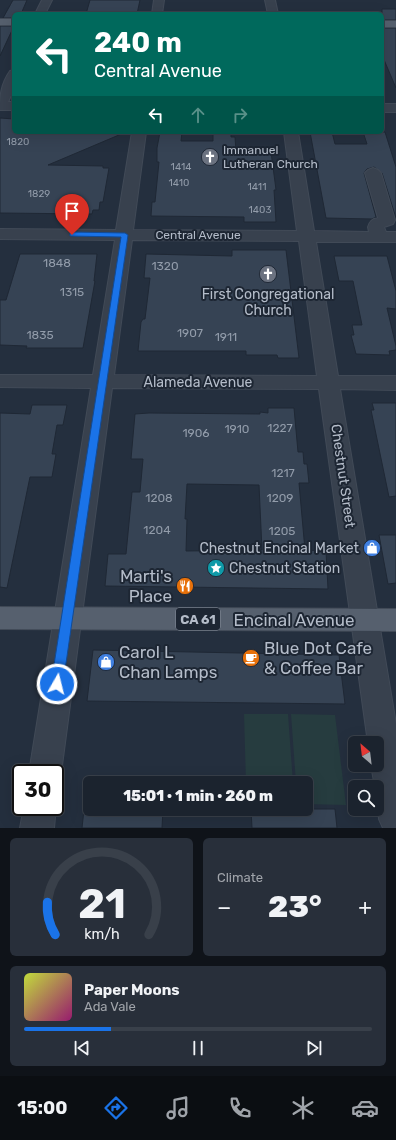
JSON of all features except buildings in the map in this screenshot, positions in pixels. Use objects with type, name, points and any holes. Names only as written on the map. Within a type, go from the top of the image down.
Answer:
[{"type":"main road","points":[[0,22],[12,22]]},
{"type":"main road","name":"Encinal Avenue","points":[[0,618],[396,620]]},
{"type":"street","points":[[41,12],[46,0]]},
{"type":"street","points":[[157,12],[159,0]]},
{"type":"street","points":[[270,0],[272,12]]},
{"type":"street","points":[[12,79],[0,106],[12,106]]},
{"type":"street","points":[[384,108],[396,108]]},
{"type":"street","points":[[45,764],[125,235],[139,134]]},
{"type":"street","name":"Chestnut Street","points":[[291,134],[364,620],[396,819]]},
{"type":"street","points":[[374,173],[392,221],[378,223],[376,227],[379,236]]},
{"type":"street","name":"Central Avenue","points":[[0,234],[396,237]]},
{"type":"street","name":"Alameda Avenue","points":[[0,381],[396,383]]},
{"type":"street","points":[[37,828],[39,816]]},
{"type":"green space","points":[[244,714],[288,714],[292,776],[246,776]]},
{"type":"green space","points":[[291,714],[335,715],[346,805],[313,804],[313,776],[295,776]]},
{"type":"place","name":"Immanuel Lutheran Church","points":[[210,157]]},
{"type":"place","name":"First Congregational Church","points":[[268,274]]},
{"type":"place","name":"Chestnut Encinal Market","points":[[372,548]]},
{"type":"place","name":"Chestnut Station","points":[[216,568]]},
{"type":"place","name":"Marti's Place","points":[[185,586]]},
{"type":"place","name":"Blue Dot Cafe & Coffee Bar","points":[[251,658]]},
{"type":"place","name":"Carol L Chan Lamps","points":[[106,662]]},
{"type":"route","points":[[57,684],[125,235],[72,235]]}]
